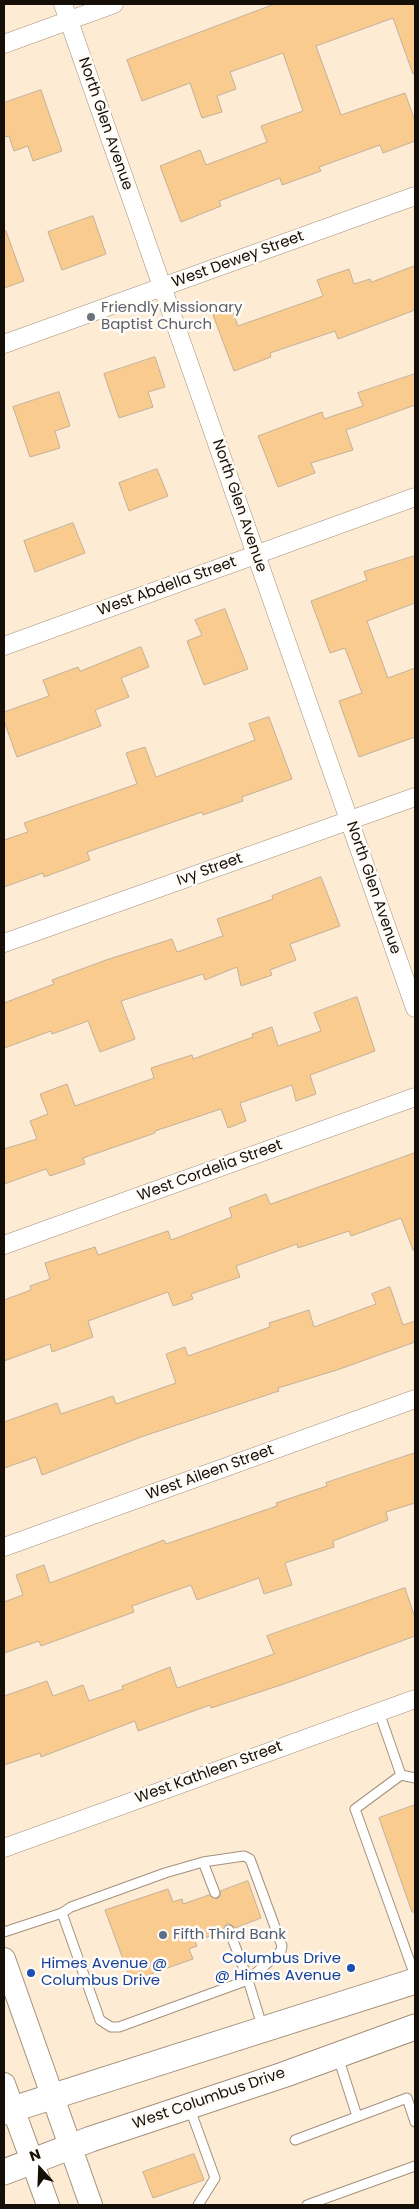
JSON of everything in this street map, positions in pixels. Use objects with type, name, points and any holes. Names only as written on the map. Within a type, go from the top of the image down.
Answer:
[{"type":"main road","points":[[9,2110],[415,1981]]},
{"type":"main road","name":"West Columbus Drive","points":[[4,2172],[70,2147],[415,2027]]},
{"type":"street","points":[[4,44],[66,12],[114,4]]},
{"type":"street","name":"North Glen Avenue","points":[[66,12],[415,1008]]},
{"type":"street","name":"West Dewey Street","points":[[4,344],[415,196]]},
{"type":"street","name":"West Abdella Street","points":[[4,646],[415,497]]},
{"type":"street","name":"Ivy Street","points":[[4,943],[415,797]]},
{"type":"street","name":"West Cordelia Street","points":[[4,1245],[415,1098]]},
{"type":"street","name":"West Aileen Street","points":[[4,1547],[415,1399]]},
{"type":"street","name":"West Kathleen Street","points":[[4,1848],[415,1699]]},
{"type":"street","points":[[4,1959],[51,2098],[91,2205]]},
{"type":"street","points":[[4,2084],[9,2110],[32,2161],[48,2205]]},
{"type":"lane","points":[[379,1712],[401,1775]]},
{"type":"lane","points":[[415,1778],[401,1775],[354,1810],[415,1976]]},
{"type":"lane","points":[[4,1932],[62,1913],[71,1907],[165,1873],[203,1862],[244,1856],[250,1859],[282,1946],[280,1954],[248,1980],[119,2027],[111,2027],[100,2020],[62,1913]]},
{"type":"lane","points":[[203,1862],[215,1893]]},
{"type":"lane","points":[[228,1930],[248,1980],[264,2030]]},
{"type":"lane","points":[[337,2054],[358,2116]]},
{"type":"lane","points":[[295,2140],[407,2098],[415,2122]]},
{"type":"lane","points":[[189,2106],[215,2178],[198,2205]]},
{"type":"lane","points":[[307,2205],[415,2166]]},
{"type":"building","points":[[275,4],[415,4],[415,73],[413,74],[393,18],[316,46],[341,115],[405,93],[415,121],[415,141],[383,153],[380,145],[319,167],[321,171],[282,185],[280,178],[219,201],[221,206],[181,222],[160,166],[200,150],[206,165],[267,142],[261,126],[303,111],[283,53],[230,72],[236,89],[217,96],[222,112],[202,118],[190,83],[142,101],[127,60]]},
{"type":"building","points":[[41,90],[62,151],[33,161],[28,146],[14,151],[9,136],[4,137],[4,103]]},
{"type":"building","points":[[93,216],[106,254],[62,270],[48,232]]},
{"type":"building","points":[[6,231],[24,281],[4,288],[4,232]]},
{"type":"building","points":[[415,266],[415,310],[338,339],[335,331],[270,353],[271,357],[234,371],[213,315],[231,308],[238,326],[323,296],[317,280],[349,269],[354,284],[370,279],[371,282]]},
{"type":"building","points":[[155,357],[165,387],[148,392],[153,407],[119,418],[104,374]]},
{"type":"building","points":[[415,374],[415,405],[346,430],[353,450],[311,463],[315,473],[278,487],[258,436],[322,412],[324,419],[363,406],[358,393]]},
{"type":"building","points":[[59,392],[70,426],[55,431],[60,448],[30,457],[13,407]]},
{"type":"building","points":[[157,469],[168,496],[129,511],[119,483]]},
{"type":"building","points":[[73,523],[85,553],[35,572],[24,541]]},
{"type":"building","points":[[415,556],[415,603],[367,621],[388,678],[415,668],[415,737],[359,757],[339,701],[362,693],[345,648],[330,653],[311,601],[367,580],[364,572]]},
{"type":"building","points":[[225,609],[248,669],[204,685],[187,641],[202,635],[195,620]]},
{"type":"building","points":[[141,647],[149,667],[121,678],[129,697],[95,710],[101,726],[17,757],[4,721],[4,712],[49,696],[43,680],[78,667],[80,671]]},
{"type":"building","points":[[269,717],[292,779],[242,797],[243,801],[203,815],[202,812],[87,852],[90,860],[44,877],[43,873],[4,887],[4,840],[28,832],[24,823],[137,784],[126,753],[145,747],[156,777],[255,740],[249,724]]},
{"type":"building","points":[[321,877],[340,926],[290,944],[296,960],[270,970],[272,975],[241,986],[237,967],[205,980],[203,974],[121,1001],[135,1039],[100,1052],[88,1021],[52,1034],[51,1031],[4,1048],[4,1003],[54,984],[52,980],[172,939],[177,952],[223,936],[217,919],[273,899],[272,896]]},
{"type":"building","points":[[357,997],[375,1051],[310,1075],[316,1094],[296,1101],[292,1085],[240,1103],[246,1121],[228,1128],[221,1109],[83,1158],[85,1164],[50,1176],[46,1169],[4,1184],[4,1149],[37,1139],[30,1121],[48,1114],[40,1094],[67,1084],[75,1106],[154,1078],[151,1068],[192,1055],[193,1059],[253,1037],[252,1034],[272,1027],[278,1046],[321,1031],[314,1013]]},
{"type":"building","points":[[415,1153],[415,1250],[413,1250],[401,1218],[351,1236],[349,1231],[298,1248],[297,1244],[236,1266],[240,1277],[191,1294],[193,1299],[173,1306],[168,1292],[88,1321],[93,1337],[52,1352],[50,1344],[4,1361],[4,1300],[31,1290],[30,1286],[50,1279],[45,1263],[95,1247],[98,1255],[168,1231],[171,1240],[232,1217],[229,1208],[266,1194],[270,1204]]},
{"type":"building","points":[[390,1287],[403,1325],[415,1321],[415,1342],[337,1370],[278,1388],[279,1391],[141,1437],[42,1475],[36,1457],[4,1468],[4,1422],[57,1403],[61,1414],[113,1396],[116,1404],[176,1383],[166,1354],[185,1347],[188,1356],[270,1327],[269,1323],[309,1310],[314,1327],[376,1304],[372,1294]]},
{"type":"building","points":[[415,1453],[415,1503],[386,1512],[388,1520],[333,1541],[334,1547],[285,1563],[292,1585],[264,1594],[259,1578],[197,1600],[191,1585],[132,1606],[134,1612],[41,1646],[39,1641],[4,1653],[4,1602],[23,1595],[16,1575],[44,1565],[50,1583],[164,1540],[166,1544],[277,1506],[276,1503],[327,1486],[326,1483]]},
{"type":"building","points":[[405,1588],[415,1618],[415,1636],[284,1684],[211,1708],[210,1705],[138,1731],[135,1721],[41,1757],[40,1753],[4,1765],[4,1696],[47,1681],[53,1696],[83,1685],[89,1701],[123,1689],[122,1686],[170,1667],[177,1688],[274,1654],[267,1636]]},
{"type":"building","points":[[415,1805],[415,1912],[412,1912],[379,1818]]},
{"type":"building","name":"Fifth Third Bank","points":[[248,1881],[261,1918],[235,1928],[230,1924],[226,1924],[223,1932],[195,1941],[197,1946],[189,1949],[193,1959],[131,1981],[105,1910],[168,1889],[173,1902],[182,1899],[183,1904],[209,1895],[217,1899],[221,1891]]},
{"type":"building","points":[[194,2154],[204,2180],[153,2198],[143,2172]]},
{"type":"place","name":"Friendly Missionary Baptist Church","points":[[91,317]]},
{"type":"place","name":"Fifth Third Bank","points":[[163,1935]]},
{"type":"place","name":"Columbus Drive @ Himes Avenue","points":[[351,1968]]},
{"type":"place","name":"Himes Avenue @ Columbus Drive","points":[[31,1973]]}]
